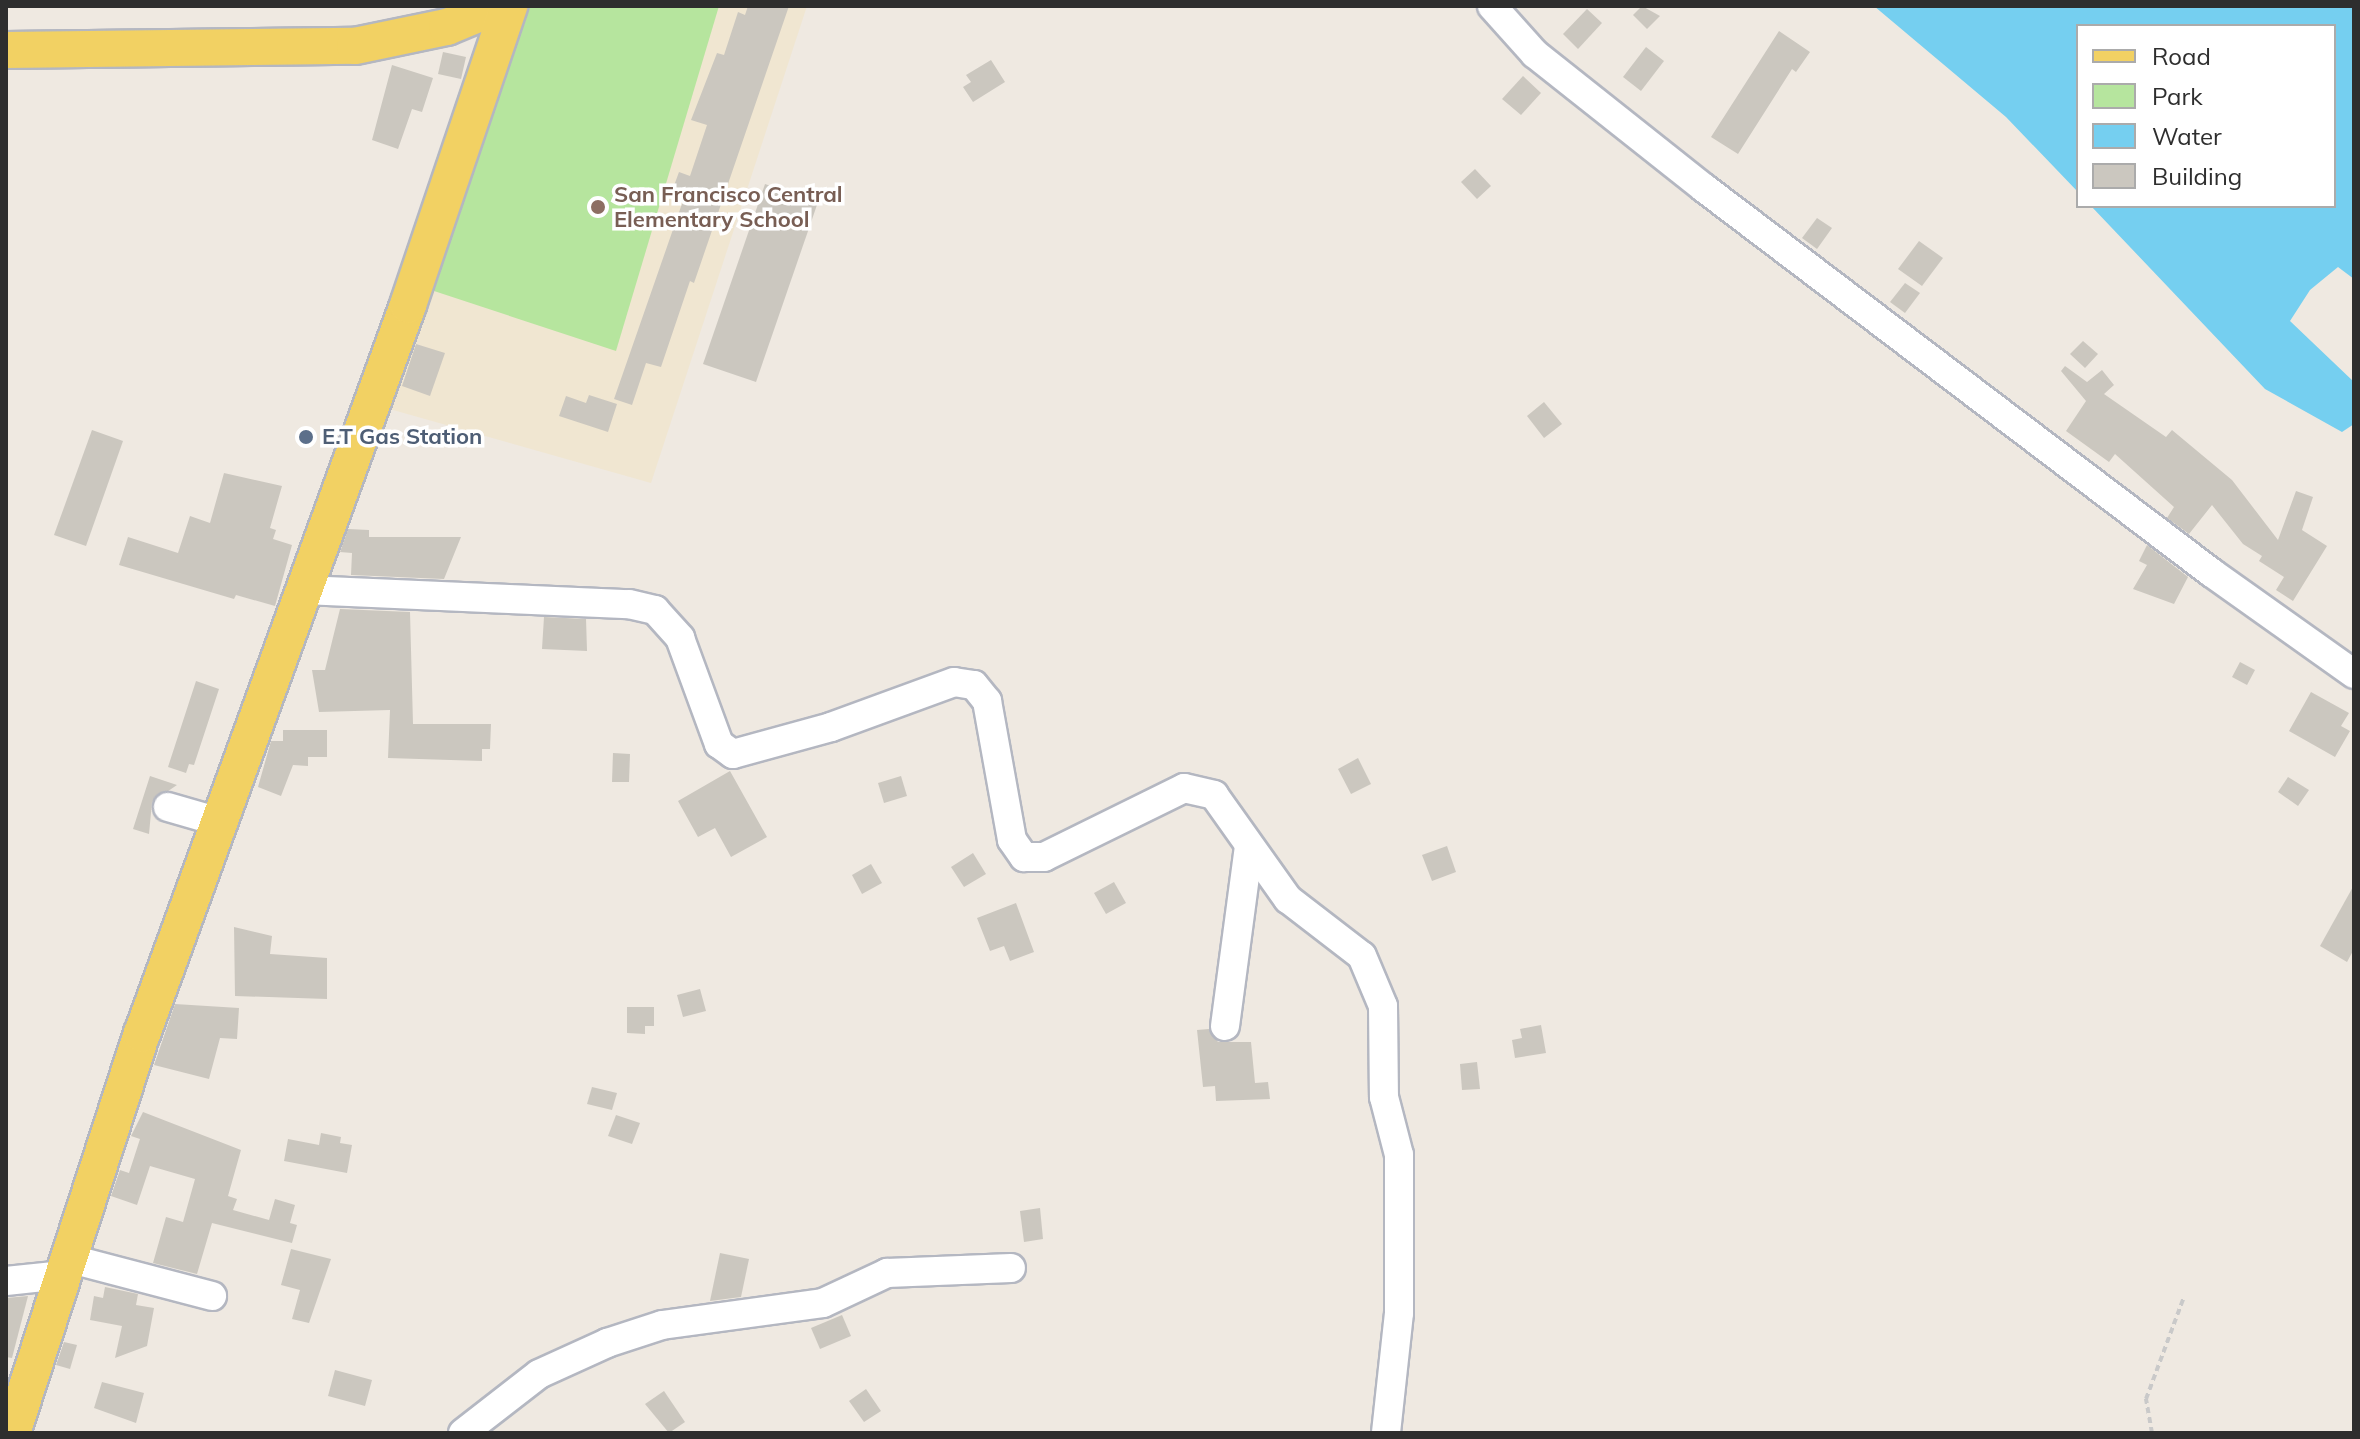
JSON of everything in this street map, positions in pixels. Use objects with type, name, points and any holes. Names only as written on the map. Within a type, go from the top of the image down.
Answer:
[{"type":"main road","points":[[6,50],[355,46],[447,27],[497,6]]},
{"type":"main road","points":[[12,1433],[65,1266],[220,822],[408,305],[509,6]]},
{"type":"street","points":[[1492,6],[1535,54],[1704,188],[2212,573],[2353,672]]},
{"type":"street","points":[[304,590],[629,604],[655,610],[680,638],[719,744],[733,754],[831,727],[954,682],[974,685],[987,701],[1012,840],[1024,857],[1044,857],[1157,797],[1184,788],[1214,795],[1288,899],[1362,956],[1383,1006],[1384,1097],[1399,1155],[1399,1313],[1386,1433]]},
{"type":"street","points":[[168,807],[220,822]]},
{"type":"street","points":[[1225,1026],[1249,847]]},
{"type":"street","points":[[6,1281],[65,1266],[212,1296]]},
{"type":"street","points":[[463,1433],[539,1374],[607,1343],[662,1325],[823,1303],[887,1273],[1011,1268]]},
{"type":"path","points":[[2152,1433],[2146,1399],[2184,1297]]},
{"type":"shaded area","name":"San Francisco Central Elementary School","points":[[526,6],[807,6],[651,483],[386,408]]},
{"type":"green space","points":[[526,6],[719,6],[616,351],[431,290]]},
{"type":"water","points":[[1874,6],[2354,6],[2354,279],[2338,267],[2310,290],[2290,321],[2354,382],[2354,424],[2342,432],[2265,389],[2093,208],[2336,208],[2336,24],[2076,24],[2076,190],[2006,117]]},
{"type":"building","points":[[748,6],[789,6],[694,283],[690,281],[661,367],[646,363],[632,405],[614,399],[685,195],[672,191],[679,172],[690,176],[707,125],[691,120],[717,53],[724,55],[738,12],[745,15]]},
{"type":"building","points":[[1642,6],[1660,16],[1647,29],[1633,15]]},
{"type":"building","points":[[1587,9],[1602,23],[1578,49],[1563,34]]},
{"type":"building","points":[[1779,31],[1810,52],[1796,72],[1792,69],[1738,154],[1711,137]]},
{"type":"building","points":[[1646,47],[1664,61],[1641,91],[1623,77]]},
{"type":"building","points":[[443,52],[466,57],[461,79],[438,74]]},
{"type":"building","points":[[991,60],[1005,82],[973,102],[963,87],[971,82],[966,75]]},
{"type":"building","points":[[392,65],[433,78],[422,112],[412,109],[398,149],[372,140]]},
{"type":"building","points":[[1523,76],[1541,93],[1521,115],[1502,99]]},
{"type":"building","points":[[1475,169],[1491,186],[1477,199],[1461,182]]},
{"type":"building","points":[[765,184],[818,202],[756,382],[703,364]]},
{"type":"building","points":[[1817,218],[1832,228],[1817,249],[1802,238]]},
{"type":"building","points":[[1919,241],[1943,258],[1922,286],[1898,269]]},
{"type":"building","points":[[1905,283],[1920,293],[1905,313],[1890,302]]},
{"type":"building","points":[[2083,341],[2098,354],[2085,368],[2070,354]]},
{"type":"building","points":[[416,344],[445,353],[430,396],[402,386]]},
{"type":"building","points":[[2065,366],[2087,382],[2102,370],[2114,385],[2104,394],[2166,437],[2172,430],[2232,480],[2278,540],[2296,491],[2313,497],[2302,530],[2327,546],[2293,601],[2276,590],[2284,577],[2259,561],[2262,556],[2243,544],[2212,505],[2189,534],[2167,518],[2174,507],[2115,454],[2109,462],[2066,431],[2086,401],[2061,371]]},
{"type":"building","points":[[589,395],[617,404],[608,432],[559,416],[566,396],[586,403]]},
{"type":"building","points":[[1544,402],[1562,424],[1544,438],[1527,416]]},
{"type":"building","points":[[92,430],[123,441],[86,546],[54,535]]},
{"type":"building","points":[[224,473],[282,486],[270,528],[276,530],[273,539],[292,545],[275,606],[236,595],[234,599],[119,565],[128,537],[178,553],[190,516],[210,523]]},
{"type":"building","points":[[348,529],[369,530],[369,537],[461,537],[444,579],[351,575],[352,553],[340,552]]},
{"type":"building","points":[[2147,545],[2188,577],[2174,604],[2133,589],[2147,565],[2139,561]]},
{"type":"building","points":[[340,609],[410,612],[413,724],[491,724],[490,749],[482,749],[482,761],[388,758],[390,710],[319,712],[312,670],[325,670]]},
{"type":"building","points":[[544,617],[586,619],[587,651],[542,649]]},
{"type":"building","points":[[2240,662],[2255,670],[2247,685],[2232,677]]},
{"type":"building","points":[[196,681],[219,689],[194,765],[189,764],[186,773],[168,767]]},
{"type":"building","points":[[2311,692],[2349,713],[2341,726],[2350,731],[2335,757],[2289,731]]},
{"type":"building","points":[[283,730],[327,730],[327,757],[308,757],[308,766],[293,765],[281,796],[258,787],[271,741],[283,741]]},
{"type":"building","points":[[613,753],[630,754],[629,782],[612,782]]},
{"type":"building","points":[[1358,758],[1371,784],[1351,794],[1338,769]]},
{"type":"building","points":[[730,771],[767,837],[731,857],[715,828],[698,837],[678,801]]},
{"type":"building","points":[[150,776],[177,785],[152,802],[149,834],[133,829]]},
{"type":"building","points":[[901,776],[907,796],[884,803],[878,783]]},
{"type":"building","points":[[2288,777],[2309,790],[2298,806],[2278,792]]},
{"type":"building","points":[[1447,846],[1456,872],[1432,881],[1422,855]]},
{"type":"building","points":[[973,853],[986,874],[964,887],[951,867]]},
{"type":"building","points":[[871,864],[882,883],[862,894],[852,875]]},
{"type":"building","points":[[1114,882],[1126,903],[1106,914],[1094,893]]},
{"type":"building","points":[[2354,885],[2354,949],[2347,962],[2320,946]]},
{"type":"building","points":[[1016,903],[1034,952],[1010,961],[1004,946],[990,951],[977,918]]},
{"type":"building","points":[[234,927],[272,936],[270,954],[327,958],[327,999],[235,996]]},
{"type":"building","points":[[700,989],[706,1011],[683,1017],[677,995]]},
{"type":"building","points":[[175,1004],[239,1008],[237,1039],[220,1038],[209,1079],[154,1065]]},
{"type":"building","points":[[627,1007],[654,1007],[654,1026],[645,1026],[645,1034],[627,1033]]},
{"type":"building","points":[[1541,1025],[1546,1053],[1515,1058],[1512,1040],[1522,1038],[1520,1029]]},
{"type":"building","points":[[1209,1029],[1218,1042],[1251,1042],[1255,1083],[1268,1082],[1270,1099],[1216,1101],[1215,1086],[1203,1087],[1197,1030]]},
{"type":"building","points":[[1477,1062],[1480,1089],[1462,1090],[1460,1064]]},
{"type":"building","points":[[592,1087],[617,1093],[612,1110],[587,1104]]},
{"type":"building","points":[[143,1112],[241,1150],[228,1196],[237,1199],[233,1210],[269,1220],[275,1199],[295,1205],[290,1223],[297,1225],[292,1243],[212,1223],[197,1274],[153,1263],[166,1217],[183,1222],[195,1179],[150,1166],[137,1205],[111,1196],[120,1170],[129,1173],[140,1139],[131,1136]]},
{"type":"building","points":[[616,1115],[640,1123],[632,1144],[608,1136]]},
{"type":"building","points":[[321,1133],[341,1137],[340,1143],[352,1145],[347,1173],[284,1161],[288,1139],[319,1145]]},
{"type":"building","points":[[1040,1208],[1043,1239],[1024,1242],[1020,1211]]},
{"type":"building","points":[[291,1249],[331,1259],[309,1323],[292,1319],[300,1290],[281,1285]]},
{"type":"building","points":[[720,1253],[749,1259],[741,1297],[710,1301]]},
{"type":"building","points":[[105,1287],[138,1294],[136,1305],[154,1308],[147,1346],[115,1358],[122,1326],[90,1320],[94,1296],[103,1298]]},
{"type":"building","points":[[28,1296],[12,1358],[6,1357],[6,1298]]},
{"type":"building","points":[[842,1315],[851,1336],[820,1349],[811,1328]]},
{"type":"building","points":[[64,1342],[77,1345],[70,1369],[56,1365]]},
{"type":"building","points":[[335,1370],[372,1380],[365,1406],[328,1396]]},
{"type":"building","points":[[102,1382],[144,1393],[136,1423],[94,1408]]},
{"type":"building","points":[[866,1389],[881,1411],[864,1422],[849,1401]]},
{"type":"building","points":[[664,1391],[685,1422],[669,1433],[645,1404]]},
{"type":"place","name":"San Francisco Central Elementary School","points":[[598,207]]},
{"type":"place","name":"E.T Gas Station","points":[[306,437]]}]
